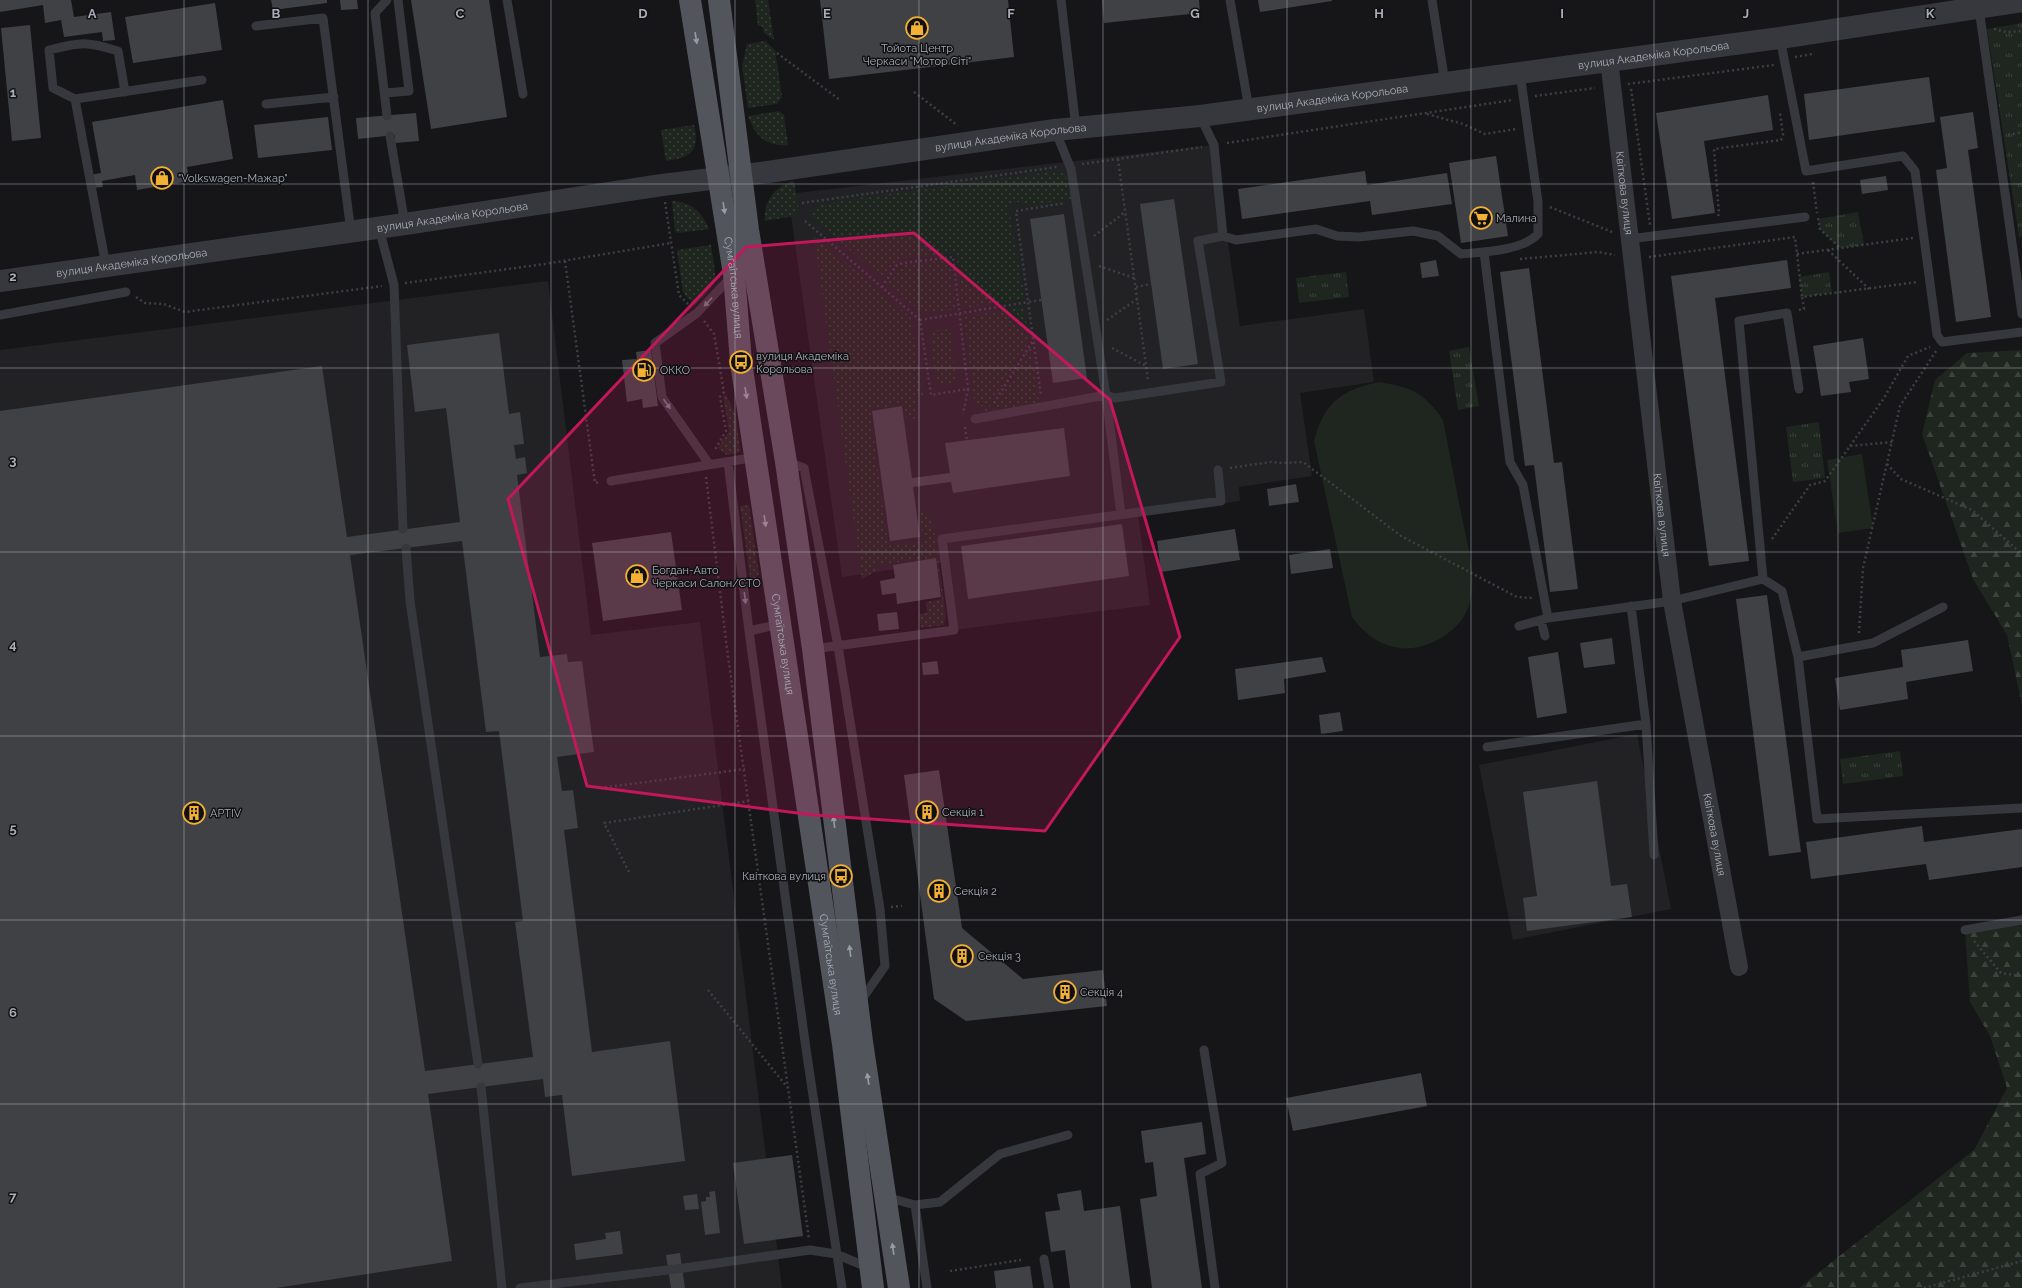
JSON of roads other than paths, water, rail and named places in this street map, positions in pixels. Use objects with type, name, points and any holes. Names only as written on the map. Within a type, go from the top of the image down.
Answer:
[{"type":"main road","name":"Сумгаїтська вулиця","points":[[690,0],[734,274],[741,362],[780,624],[861,1104],[886,1197],[899,1288]]},
{"type":"main road","name":"Сумгаїтська вулиця","points":[[719,0],[748,230],[786,462],[813,649],[857,1006],[871,1278]]},
{"type":"street","name":"вулиця Академіка Корольова","points":[[0,281],[1065,129],[1249,110],[1519,72],[1780,38],[1981,16],[2022,1]]},
{"type":"street","name":"Квіткова вулиця","points":[[1609,60],[1672,601],[1739,967]]},
{"type":"lane","points":[[387,0],[375,13],[387,116]]},
{"type":"lane","points":[[385,93],[409,91],[398,0]]},
{"type":"lane","points":[[507,0],[523,94]]},
{"type":"lane","points":[[1061,0],[1065,129],[1069,166],[1106,395],[1121,514]]},
{"type":"lane","points":[[1230,0],[1249,110]]},
{"type":"lane","points":[[1432,0],[1445,83]]},
{"type":"lane","points":[[1981,16],[2022,314]]},
{"type":"lane","points":[[256,26],[323,18],[350,232]]},
{"type":"lane","points":[[1780,38],[1806,170],[1903,156],[1915,171],[1928,281],[1937,335],[1942,342],[2022,332]]},
{"type":"lane","points":[[125,92],[118,51],[95,44],[77,43],[49,50],[53,88],[76,99],[125,92],[202,80]]},
{"type":"lane","points":[[975,419],[1106,395],[1115,398],[1220,382],[1198,240],[1223,236],[1236,240],[1316,229],[1337,236],[1359,237],[1413,231],[1438,236],[1461,254],[1484,252],[1524,244],[1532,240],[1538,234],[1538,202],[1519,72]]},
{"type":"lane","points":[[266,104],[334,98]]},
{"type":"lane","points":[[76,99],[106,266]]},
{"type":"lane","points":[[1200,116],[1214,145],[1223,236]]},
{"type":"lane","points":[[390,136],[405,224]]},
{"type":"lane","points":[[1629,239],[1805,217]]},
{"type":"lane","points":[[379,228],[394,285],[403,529]]},
{"type":"lane","points":[[1484,252],[1510,462],[1523,485],[1544,598],[1545,636]]},
{"type":"lane","points":[[709,464],[662,397],[655,343],[697,314],[734,274]]},
{"type":"lane","points":[[0,314],[126,292]]},
{"type":"lane","points":[[1763,579],[1739,321],[1787,313],[1799,389]]},
{"type":"lane","points":[[611,481],[709,464],[756,458]]},
{"type":"lane","points":[[728,462],[749,631],[842,1288]]},
{"type":"lane","points":[[786,462],[804,468],[838,646],[880,909],[885,966],[857,1006]]},
{"type":"lane","points":[[813,649],[954,630],[942,539],[1221,501],[1218,470]]},
{"type":"lane","points":[[406,548],[411,608],[478,1064]]},
{"type":"lane","points":[[1519,626],[1544,619],[1672,601],[1763,579],[1782,591],[1798,657],[1817,819],[2022,808]]},
{"type":"lane","points":[[1631,606],[1646,724],[1654,855]]},
{"type":"lane","points":[[1798,657],[1872,643],[1943,607]]},
{"type":"lane","points":[[749,631],[780,624]]},
{"type":"lane","points":[[1487,747],[1646,724]]},
{"type":"lane","points":[[1965,930],[2022,920]]},
{"type":"lane","points":[[1204,1050],[1222,1163],[1200,1174],[1215,1288]]},
{"type":"lane","points":[[481,1087],[502,1288]]},
{"type":"lane","points":[[886,1197],[915,1205],[940,1202],[1000,1154],[1068,1135]]},
{"type":"lane","points":[[915,1205],[927,1288]]},
{"type":"lane","points":[[520,1288],[684,1268],[810,1250],[836,1254],[871,1278]]},
{"type":"lane","points":[[1044,1259],[1049,1288]]},
{"type":"place","name":"Тойота Центр Черкаси \"Мотор Сіті\"","points":[[917,28]]},
{"type":"place","name":"\"Volkswagen-Мажар\"","points":[[162,178]]},
{"type":"place","name":"Малина","points":[[1481,218]]},
{"type":"place","name":"вулиця Академіка Корольова","points":[[741,362]]},
{"type":"place","name":"ОККО","points":[[644,370]]},
{"type":"place","name":"Богдан-Авто Черкаси Салон/СТО","points":[[637,576]]},
{"type":"place","name":"Секція 1","points":[[927,812]]},
{"type":"place","name":"APTIV","points":[[194,813]]},
{"type":"place","name":"Квіткова вулиця","points":[[841,876]]},
{"type":"place","name":"Секція 2","points":[[939,891]]},
{"type":"place","name":"Секція 3","points":[[962,956]]},
{"type":"place","name":"Секція 4","points":[[1065,992]]}]
